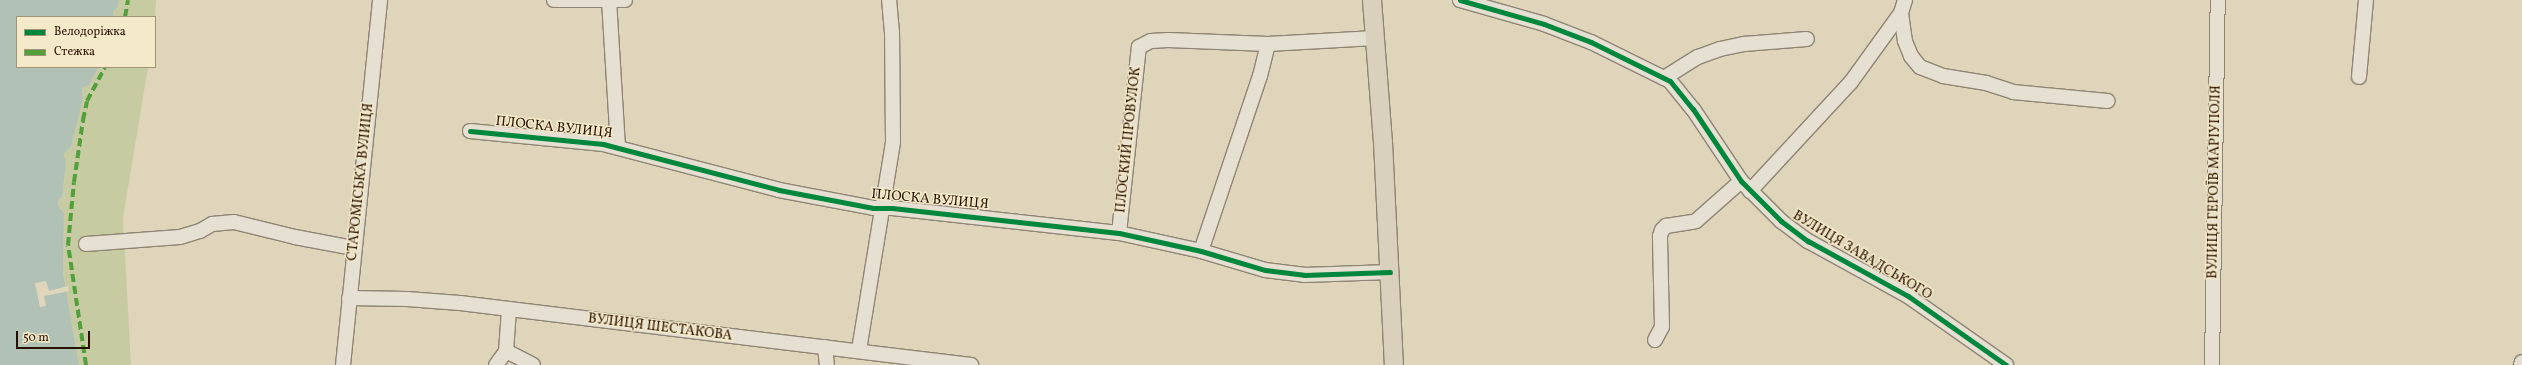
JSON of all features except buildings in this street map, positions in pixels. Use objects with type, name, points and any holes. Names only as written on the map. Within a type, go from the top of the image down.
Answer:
[{"type":"main road","points":[[1372,0],[1390,272],[1394,365]]},
{"type":"street","name":"СТАРОМІСЬКА ВУЛИЦЯ","points":[[343,365],[380,0]]},
{"type":"street","points":[[554,0],[625,0]]},
{"type":"street","points":[[859,350],[893,142],[892,33],[889,0]]},
{"type":"street","name":"ВУЛИЦЯ ЗАВАДСЬКОГО","points":[[1460,0],[1544,24],[1591,42],[1664,78],[1693,109],[1745,186],[1781,221],[1808,241],[1908,296],[2006,365]]},
{"type":"street","name":"ВУЛИЦЯ ГЕРОЇВ МАРІУПОЛЯ","points":[[2212,365],[2218,0]]},
{"type":"street","points":[[2359,77],[2366,0]]},
{"type":"street","points":[[609,1],[618,147]]},
{"type":"street","points":[[1903,6],[1905,41],[1911,56],[1920,67],[1943,76],[1986,83],[2013,92],[2108,101]]},
{"type":"street","points":[[1655,340],[1662,327],[1660,236],[1662,230],[1666,226],[1696,221],[1745,186],[1851,82],[1903,6]]},
{"type":"street","points":[[1201,251],[1260,76],[1268,44],[1375,38]]},
{"type":"street","points":[[1664,78],[1698,57],[1720,49],[1744,44],[1807,39]]},
{"type":"street","name":"ПЛОСКИЙ ПРОВУЛОК","points":[[1119,232],[1139,47],[1151,41],[1168,40],[1268,44]]},
{"type":"street","name":"ПЛОСКА ВУЛИЦЯ","points":[[470,131],[570,140],[618,147],[779,190],[846,204],[1119,232],[1201,251],[1265,270],[1304,275],[1390,272]]},
{"type":"street","points":[[86,244],[180,238],[200,231],[212,224],[234,222],[295,237],[354,248]]},
{"type":"street","name":"ВУЛИЦЯ ШЕСТАКОВА","points":[[349,298],[407,299],[859,350],[971,365]]},
{"type":"street","points":[[496,365],[506,351],[509,310]]},
{"type":"street","points":[[825,347],[826,365]]},
{"type":"street","points":[[506,351],[533,365]]},
{"type":"green space","points":[[119,0],[156,0],[155,16],[114,16],[113,11],[118,7]]},
{"type":"green space","points":[[98,68],[148,68],[123,218],[131,365],[79,365],[63,272],[64,213],[58,205],[59,199],[62,198],[66,163],[63,159],[64,154],[71,147],[83,99],[82,88],[89,85]]},
{"type":"shaded area","points":[[0,0],[119,0],[118,7],[113,11],[114,16],[16,16],[16,68],[98,68],[89,85],[82,88],[83,99],[71,147],[64,154],[66,163],[62,198],[59,199],[58,205],[64,213],[63,272],[79,365],[0,365]]},
{"type":"pier","points":[[46,281],[49,291],[68,286],[69,291],[44,296],[46,306],[40,307],[35,283]]},
{"type":"marked path","points":[[125,16],[128,0]]},
{"type":"marked path","points":[[86,365],[68,245],[74,182],[83,120],[87,101],[104,68]]},
{"type":"cycle path","points":[[1460,0],[1544,24],[1591,42],[1670,81],[1693,109],[1741,181],[1781,221],[1808,241],[1908,296],[2006,365]]},
{"type":"cycle path","points":[[470,131],[603,144],[779,190],[873,208],[892,208],[1119,233],[1201,251],[1265,270],[1304,275],[1390,272]]}]
